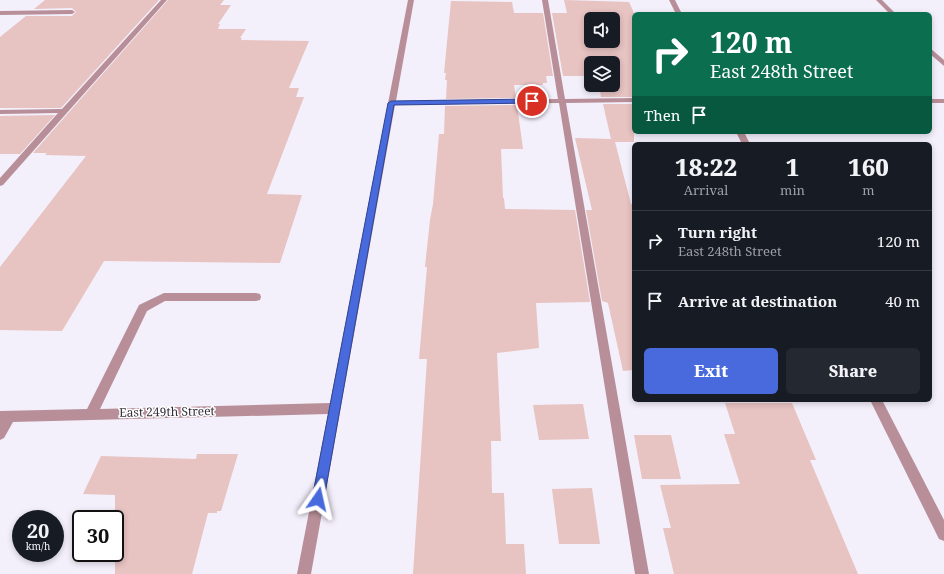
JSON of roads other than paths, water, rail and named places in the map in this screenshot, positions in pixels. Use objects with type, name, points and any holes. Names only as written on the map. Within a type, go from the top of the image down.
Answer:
[{"type":"street","points":[[0,183],[164,0]]},
{"type":"street","points":[[304,574],[411,0]]},
{"type":"street","points":[[545,0],[642,574]]},
{"type":"street","points":[[672,0],[678,12]]},
{"type":"street","points":[[879,0],[891,12]]},
{"type":"street","points":[[0,13],[72,12]]},
{"type":"street","points":[[932,52],[944,64]]},
{"type":"street","points":[[391,103],[632,100]]},
{"type":"street","points":[[932,101],[944,101]]},
{"type":"street","points":[[0,112],[63,111]]},
{"type":"street","points":[[91,414],[144,308],[164,297],[256,297]]},
{"type":"street","points":[[877,402],[944,534]]},
{"type":"street","name":"East 249th Street","points":[[5,417],[335,408]]},
{"type":"street","points":[[0,434],[5,417]]}]
